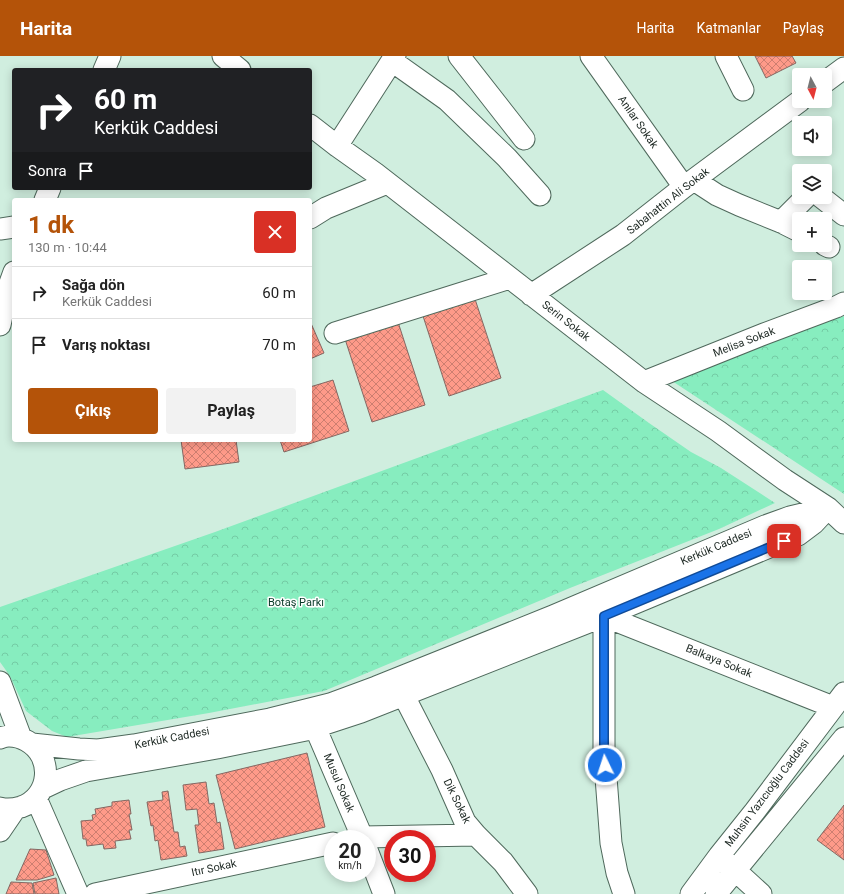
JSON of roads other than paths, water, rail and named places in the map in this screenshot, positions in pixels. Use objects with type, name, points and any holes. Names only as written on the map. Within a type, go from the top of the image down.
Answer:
[{"type":"street","points":[[105,68],[110,56]]},
{"type":"street","points":[[223,56],[238,68]]},
{"type":"street","points":[[459,56],[524,139]]},
{"type":"street","name":"Anılar Sokak","points":[[591,56],[689,184]]},
{"type":"street","points":[[726,56],[743,90]]},
{"type":"street","points":[[337,146],[394,59],[447,100],[506,158],[540,195]]},
{"type":"street","points":[[832,77],[844,68]]},
{"type":"street","name":"Sabahattin Ali Sokak","points":[[532,295],[623,235],[792,107]]},
{"type":"street","name":"Serin Sokak","points":[[312,127],[644,382],[714,428],[785,480],[836,511],[844,523]]},
{"type":"street","points":[[312,217],[326,208],[387,183]]},
{"type":"street","points":[[689,184],[790,226],[802,204]]},
{"type":"street","points":[[830,204],[844,215]]},
{"type":"street","points":[[0,229],[12,227]]},
{"type":"street","points":[[0,325],[12,278]]},
{"type":"street","points":[[335,333],[510,278]]},
{"type":"street","name":"Melisa Sokak","points":[[644,382],[844,303]]},
{"type":"street","name":"Kerkük Caddesi","points":[[0,738],[9,736],[27,741],[79,749],[98,750],[134,745],[270,719],[312,718],[361,712],[400,687],[601,607],[798,535],[836,511]]},
{"type":"street","points":[[601,607],[604,751],[611,843],[617,873],[624,894]]},
{"type":"street","name":"Balkaya Sokak","points":[[601,607],[838,700]]},
{"type":"street","points":[[0,682],[27,741],[38,751],[43,759],[46,769],[45,778],[39,793],[78,894]]},
{"type":"street","name":"Dik Sokak","points":[[400,687],[442,770],[465,822],[503,862],[527,894]]},
{"type":"street","name":"Muhsin Yazıcıoğlu Caddesi","points":[[691,894],[755,812],[838,700]]},
{"type":"street","name":"Kerkük Caddesi","points":[[7,809],[26,805],[39,793],[60,780],[86,771],[217,748],[312,718]]},
{"type":"street","name":"Musul Sokak","points":[[312,718],[358,830]]},
{"type":"street","name":"Muhsin Yazıcıoğlu Caddesi","points":[[716,894],[844,738]]},
{"type":"street","points":[[0,831],[7,809]]},
{"type":"street","points":[[376,840],[476,835]]},
{"type":"street","name":"Itır Sokak","points":[[95,894],[324,845]]},
{"type":"street","points":[[720,856],[762,894]]},
{"type":"street","name":"Musul Sokak","points":[[376,875],[384,894]]},
{"type":"park label","name":"Botaş Parkı","points":[[296,602]]}]
